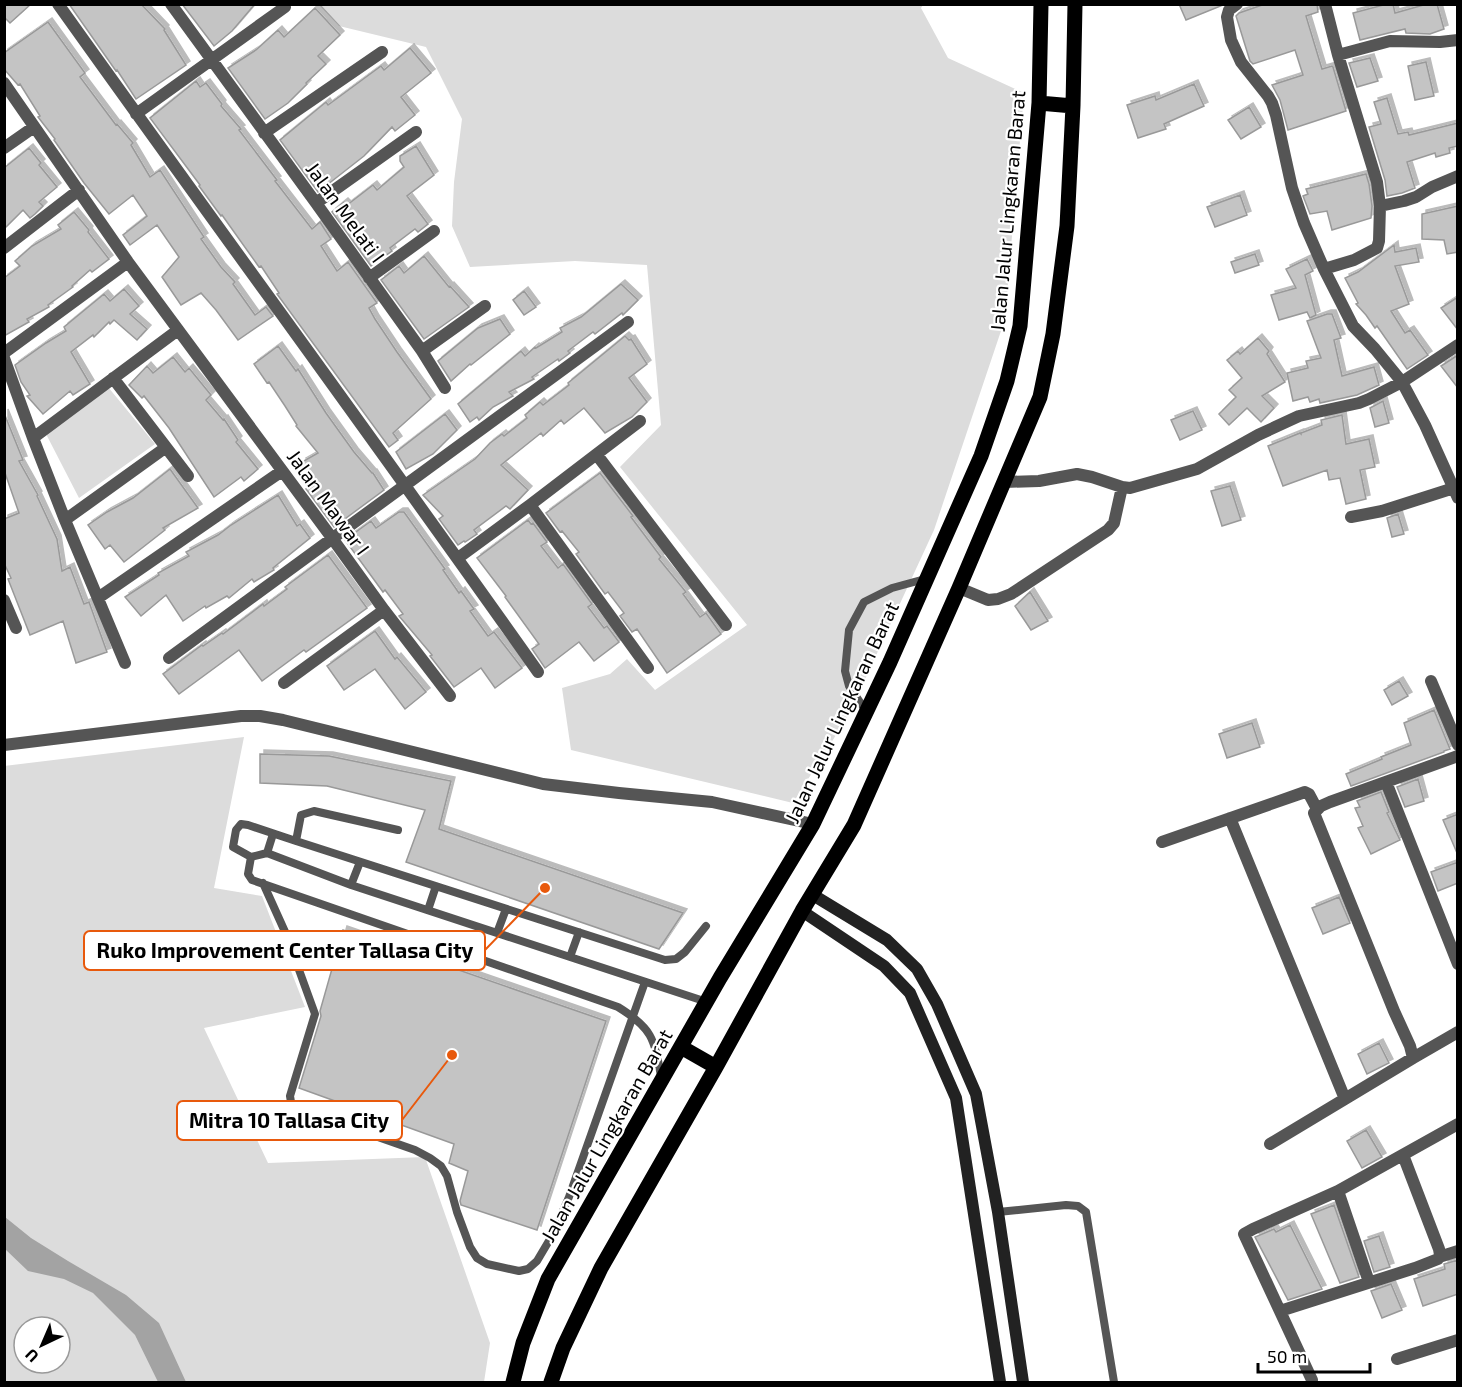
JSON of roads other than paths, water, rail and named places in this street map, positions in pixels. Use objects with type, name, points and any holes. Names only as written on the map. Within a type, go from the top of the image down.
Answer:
[{"type":"main road","name":"Jalan Jalur Lingkaran Barat","points":[[513,1383],[524,1344],[548,1279],[707,1002],[813,824],[927,579],[981,456],[1007,381],[1020,326],[1040,103],[1041,4]]},
{"type":"main road","points":[[551,1383],[563,1348],[601,1268],[802,911],[854,825],[959,588],[1040,397],[1053,334],[1067,226],[1075,4]]},
{"type":"main road","points":[[1040,103],[1073,106]]},
{"type":"main road","points":[[813,895],[887,940],[917,969],[937,1004],[976,1094],[998,1212],[1023,1383]]},
{"type":"main road","points":[[802,911],[884,966],[910,993],[956,1098],[999,1383]]},
{"type":"main road","points":[[681,1047],[716,1067]]},
{"type":"street","points":[[58,4],[406,485],[538,672]]},
{"type":"street","name":"Jalan Melati I","points":[[171,4],[422,351],[445,388]]},
{"type":"street","points":[[1237,4],[1229,10],[1227,17],[1231,40],[1241,62],[1272,103],[1292,188],[1324,269],[1353,326],[1402,382],[1425,425],[1456,493],[1351,517]]},
{"type":"street","points":[[1324,269],[1354,260],[1377,249],[1380,206],[1377,182],[1338,55],[1325,4]]},
{"type":"street","points":[[136,114],[285,7]]},
{"type":"street","points":[[1338,55],[1383,41],[1458,40]]},
{"type":"street","points":[[264,133],[382,52]]},
{"type":"street","name":"Jalan Mawar I","points":[[4,83],[128,262],[450,696]]},
{"type":"street","points":[[4,148],[34,127]]},
{"type":"street","points":[[316,203],[416,132]]},
{"type":"street","points":[[1380,206],[1417,197],[1432,187],[1458,176]]},
{"type":"street","points":[[4,248],[79,190]]},
{"type":"street","points":[[369,278],[434,231]]},
{"type":"street","points":[[4,353],[128,262]]},
{"type":"street","points":[[422,351],[485,306]]},
{"type":"street","points":[[169,658],[628,322]]},
{"type":"street","points":[[33,438],[178,330]]},
{"type":"street","points":[[1004,482],[1039,481],[1077,474],[1130,488],[1197,469],[1292,419],[1370,399],[1402,382],[1458,345]]},
{"type":"street","points":[[4,358],[65,520],[125,663]]},
{"type":"street","points":[[113,378],[188,476]]},
{"type":"street","points":[[458,558],[640,421]]},
{"type":"street","points":[[65,520],[165,448]]},
{"type":"street","points":[[597,455],[726,624]]},
{"type":"street","points":[[98,598],[282,471]]},
{"type":"street","points":[[959,588],[988,600],[998,600],[1011,594],[1108,530],[1114,523],[1122,487]]},
{"type":"street","points":[[530,506],[648,668]]},
{"type":"street","points":[[4,600],[16,628]]},
{"type":"street","points":[[284,683],[384,610]]},
{"type":"street","points":[[1431,681],[1458,745]]},
{"type":"street","points":[[4,745],[242,716],[260,716],[543,784],[619,794],[712,802],[813,824]]},
{"type":"street","points":[[1413,1058],[1314,813],[1317,808],[1330,802],[1458,756]]},
{"type":"street","points":[[1386,782],[1458,964]]},
{"type":"street","points":[[1162,842],[1305,792],[1311,796],[1317,808]]},
{"type":"street","points":[[1230,818],[1346,1099]]},
{"type":"street","points":[[1270,1144],[1458,1032]]},
{"type":"street","points":[[1312,1380],[1244,1234],[1338,1191],[1458,1124]]},
{"type":"street","points":[[1403,1155],[1439,1249],[1439,1257]]},
{"type":"street","points":[[1338,1191],[1369,1282]]},
{"type":"street","points":[[1280,1311],[1415,1268],[1458,1251]]},
{"type":"street","points":[[1397,1359],[1458,1340]]},
{"type":"lane","points":[[866,711],[849,686],[845,671],[849,630],[864,602],[892,588],[927,579]]},
{"type":"lane","points":[[296,841],[301,815],[314,811],[398,830]]},
{"type":"lane","points":[[706,926],[685,952],[676,959],[665,960],[248,825],[241,824],[236,830],[233,847],[251,857],[267,853],[351,885],[707,1002]]},
{"type":"lane","points":[[267,853],[273,834]]},
{"type":"lane","points":[[251,857],[248,874],[252,880],[618,1007],[644,1026],[653,1042],[662,1081]]},
{"type":"lane","points":[[351,885],[360,862]]},
{"type":"lane","points":[[263,883],[286,934],[315,1014],[290,1096],[291,1102],[298,1109],[415,1150],[441,1166],[447,1176],[456,1212],[470,1247],[477,1258],[487,1264],[519,1271],[528,1269],[537,1261],[553,1234],[569,1197],[645,982]]},
{"type":"lane","points":[[428,910],[436,886]]},
{"type":"lane","points":[[497,933],[506,909]]},
{"type":"lane","points":[[570,957],[579,932]]},
{"type":"lane","points":[[286,934],[329,944]]},
{"type":"lane","points":[[998,1212],[1066,1205],[1078,1206],[1086,1212],[1114,1383]]},
{"type":"place","name":"Ruko Improvement Center Tallasa City","points":[[545,888]]},
{"type":"place","name":"Mitra 10 Tallasa City","points":[[452,1055]]}]
